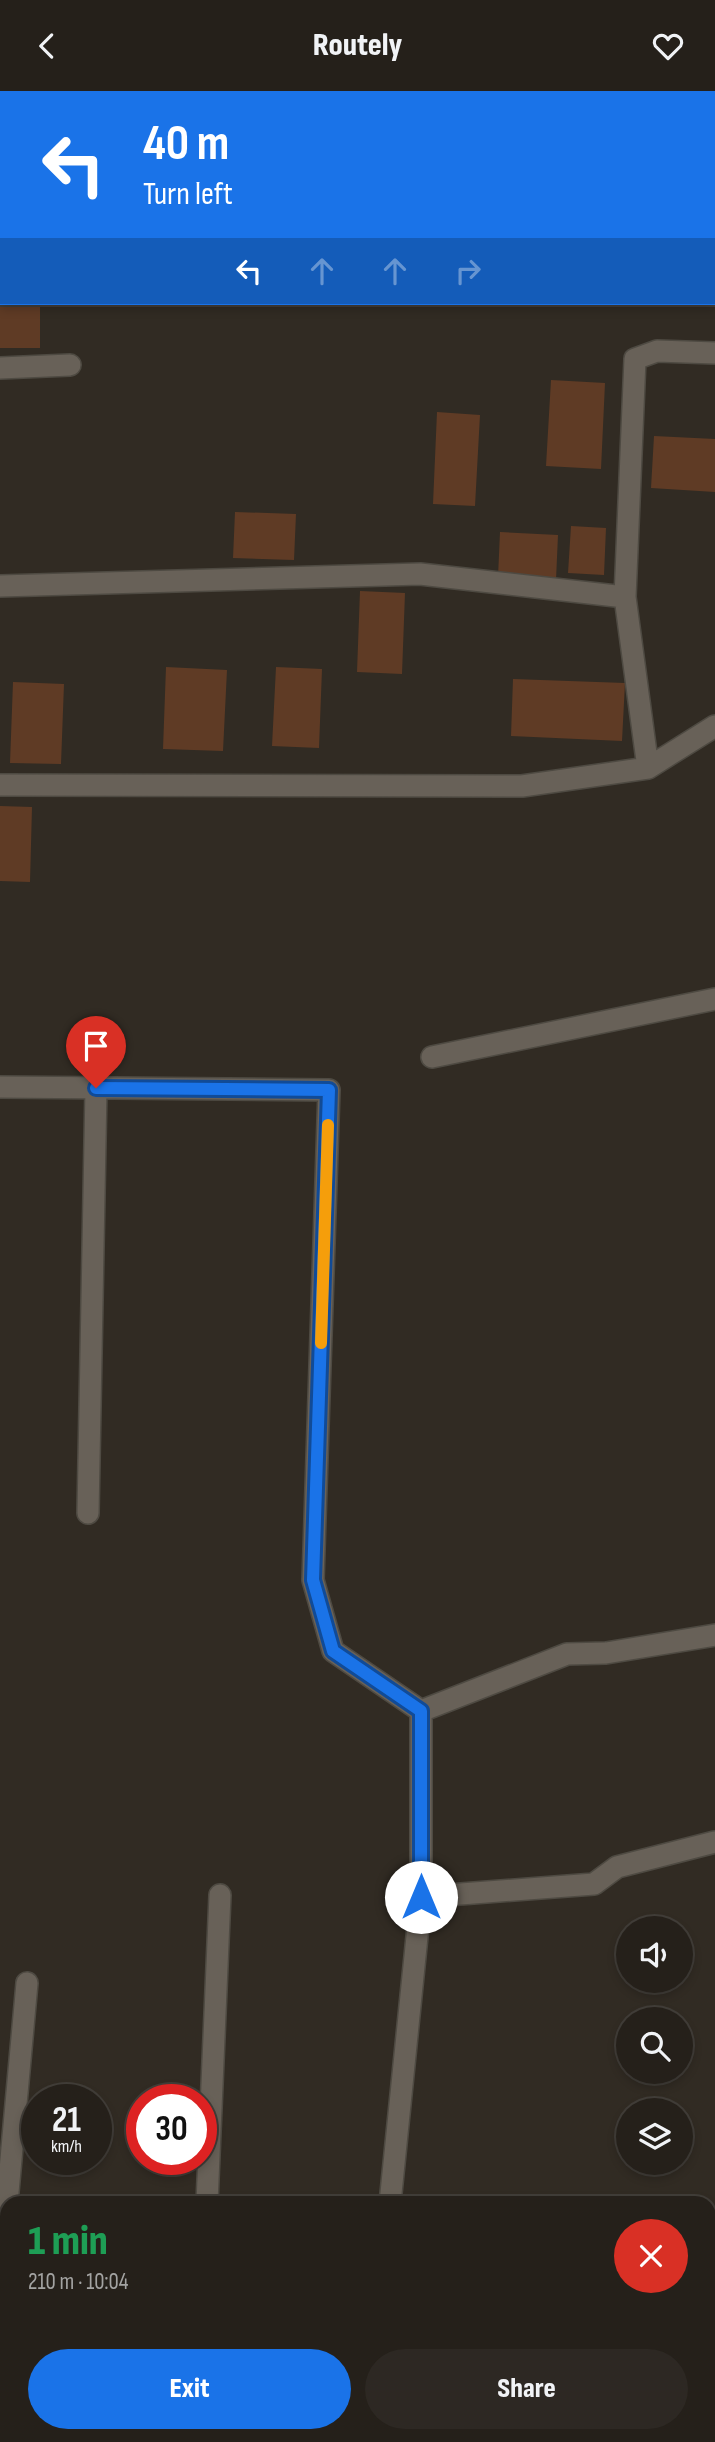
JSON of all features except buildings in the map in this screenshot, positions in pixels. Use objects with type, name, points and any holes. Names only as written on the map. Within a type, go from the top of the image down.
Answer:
[{"type":"street","points":[[648,768],[625,597],[635,359],[657,351],[715,353]]},
{"type":"street","points":[[0,368],[70,365]]},
{"type":"street","points":[[0,586],[420,574],[625,597]]},
{"type":"street","points":[[0,785],[522,786],[648,768],[715,726]]},
{"type":"street","points":[[432,1057],[715,999]]},
{"type":"street","points":[[0,1087],[329,1090],[313,1580],[333,1651],[421,1711]]},
{"type":"street","points":[[88,1513],[96,1088]]},
{"type":"street","points":[[421,1711],[567,1654],[606,1653],[715,1635]]},
{"type":"street","points":[[391,2196],[421,1897],[421,1711]]},
{"type":"street","points":[[421,1897],[594,1884],[617,1867],[715,1842]]},
{"type":"street","points":[[207,2196],[220,1895]]},
{"type":"street","points":[[8,2196],[27,1983]]},
{"type":"slow traffic","points":[[321,1343],[328,1125]]},
{"type":"route","points":[[96,1088],[329,1090],[313,1580],[333,1651],[421,1711],[421,1897]]}]
